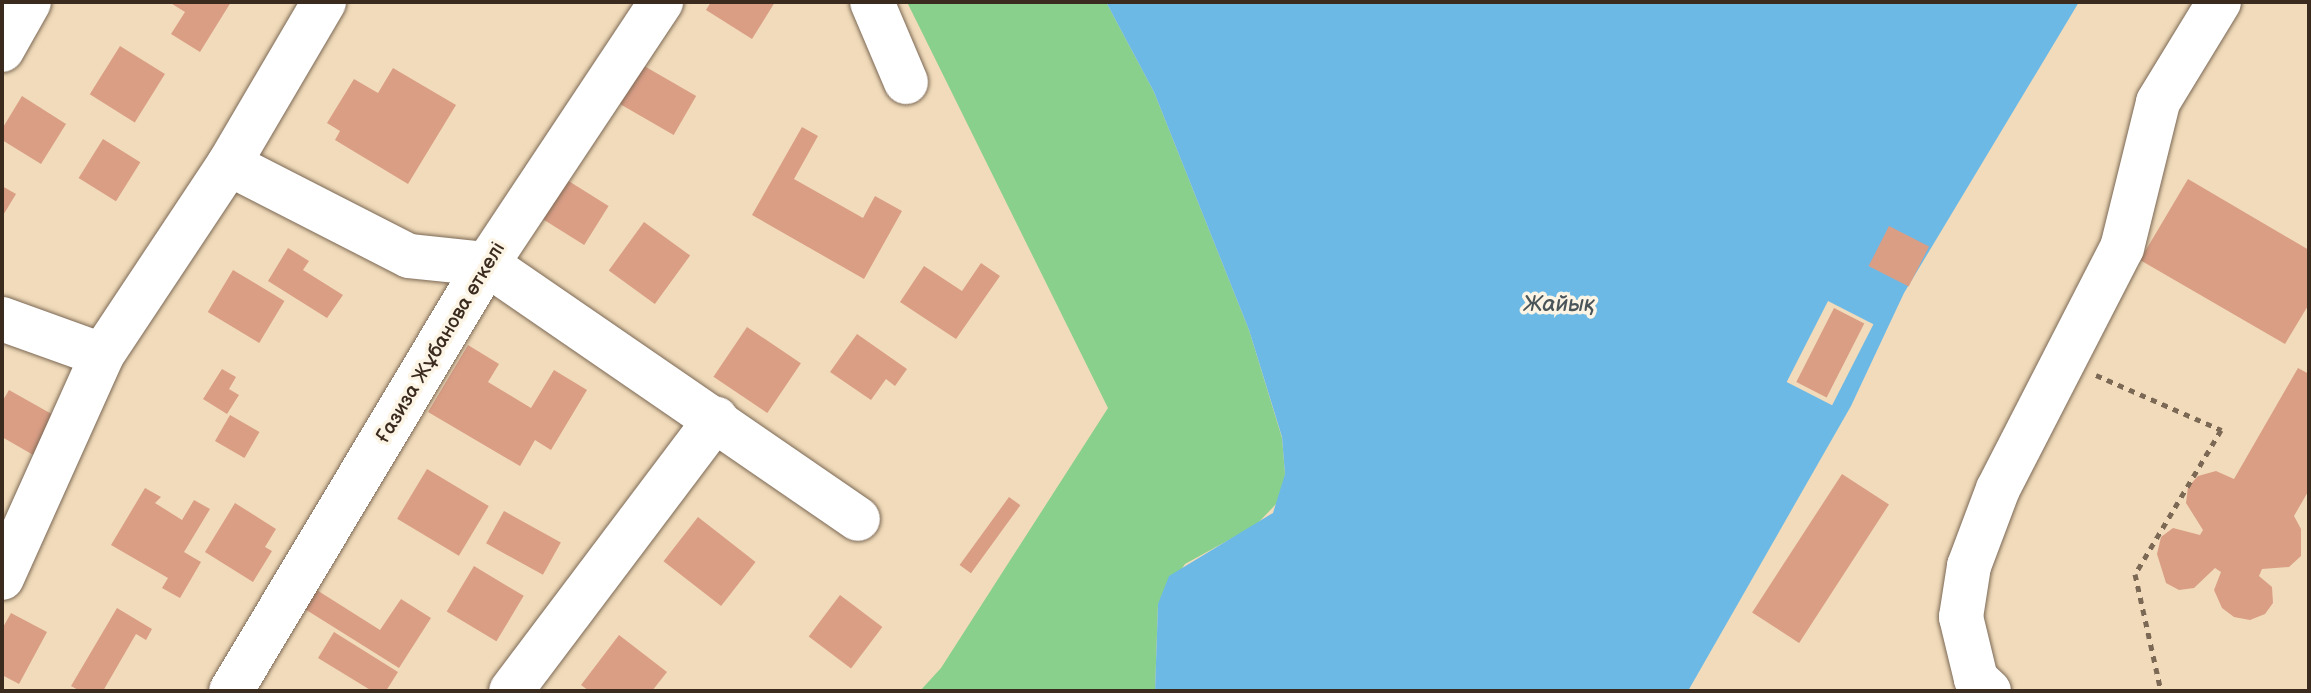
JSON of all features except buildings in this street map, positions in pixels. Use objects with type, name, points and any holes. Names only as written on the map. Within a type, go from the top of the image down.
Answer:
[{"type":"street","points":[[2,50],[29,2]]},
{"type":"street","points":[[2,578],[102,355],[229,164],[324,2]]},
{"type":"street","name":"Ғазиза Жұбанова өткелі","points":[[231,691],[487,264],[661,2]]},
{"type":"street","points":[[872,2],[906,82]]},
{"type":"street","points":[[1989,691],[1976,679],[1961,617],[1969,566],[1998,489],[2122,248],[2158,102],[2219,2]]},
{"type":"street","points":[[229,164],[409,256],[487,264],[858,519]]},
{"type":"street","points":[[2,319],[102,355]]},
{"type":"street","points":[[511,691],[716,419]]},
{"type":"path","points":[[2064,360],[2221,430],[2135,574],[2161,691]]},
{"type":"green space","points":[[907,2],[1106,2],[1154,92],[1249,330],[1282,438],[1285,474],[1280,500],[1256,525],[1185,564],[1158,604],[1155,691],[920,691],[941,668],[1108,408]]},
{"type":"water","name":"Жайық","points":[[1106,2],[2079,2],[1904,293],[1851,406],[1688,691],[1155,691],[1158,604],[1169,576],[1273,513],[1285,474],[1282,437],[1249,330],[1154,92]]},
{"type":"pier","points":[[1828,301],[1873,324],[1832,405],[1787,382]]}]
